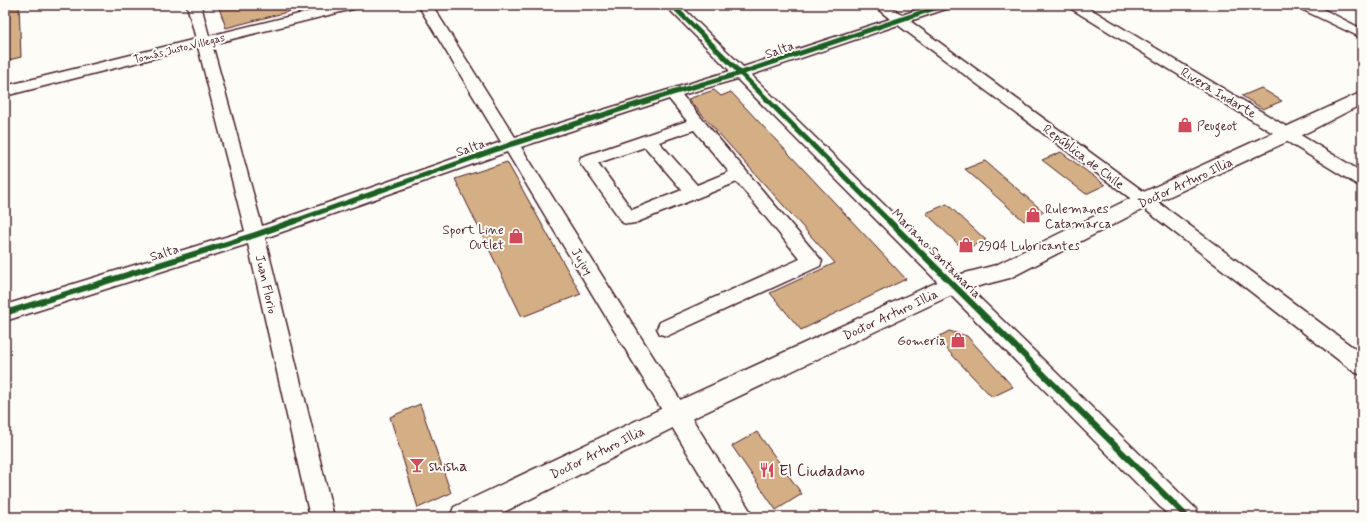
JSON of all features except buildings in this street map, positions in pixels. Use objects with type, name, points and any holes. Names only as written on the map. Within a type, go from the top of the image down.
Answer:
[{"type":"main road","name":"Doctor Arturo Illia","points":[[464,517],[676,414],[954,284],[1002,272],[1144,200],[1287,134],[1362,97]]},
{"type":"street","name":"Juan Florio","points":[[194,5],[255,235],[322,517]]},
{"type":"street","name":"Tomás Justo Villegas","points":[[5,91],[352,5]]},
{"type":"street","name":"Jujuy","points":[[425,5],[512,144],[740,517]]},
{"type":"street","name":"Mariano Santamaría","points":[[672,5],[1187,517]]},
{"type":"street","name":"República de Chile","points":[[880,5],[1144,200],[1362,366]]},
{"type":"street","name":"Salta","points":[[5,313],[255,235],[512,144],[672,93],[741,74],[944,5]]},
{"type":"street","name":"Rivera Indarte","points":[[1075,5],[1362,180]]},
{"type":"street","points":[[1304,5],[1362,34]]},
{"type":"street","points":[[667,328],[813,261],[672,93]]},
{"type":"street","points":[[697,123],[587,161],[629,218],[740,174]]},
{"type":"street","points":[[648,140],[694,193]]},
{"type":"cycle path","points":[[672,5],[1187,517]]},
{"type":"cycle path","points":[[5,313],[255,235],[512,144],[672,93],[741,73],[944,5]]},
{"type":"place","name":"Peugeot","points":[[1185,125]]},
{"type":"place","name":"Rulemanes Catamarca","points":[[1033,215]]},
{"type":"place","name":"Sport Line Outlet","points":[[516,236]]},
{"type":"place","name":"2904 Lubricantes","points":[[966,245]]},
{"type":"place","name":"Gomeria","points":[[958,340]]},
{"type":"place","name":"shisha","points":[[417,465]]},
{"type":"place","name":"El Ciudadano","points":[[767,470]]}]
